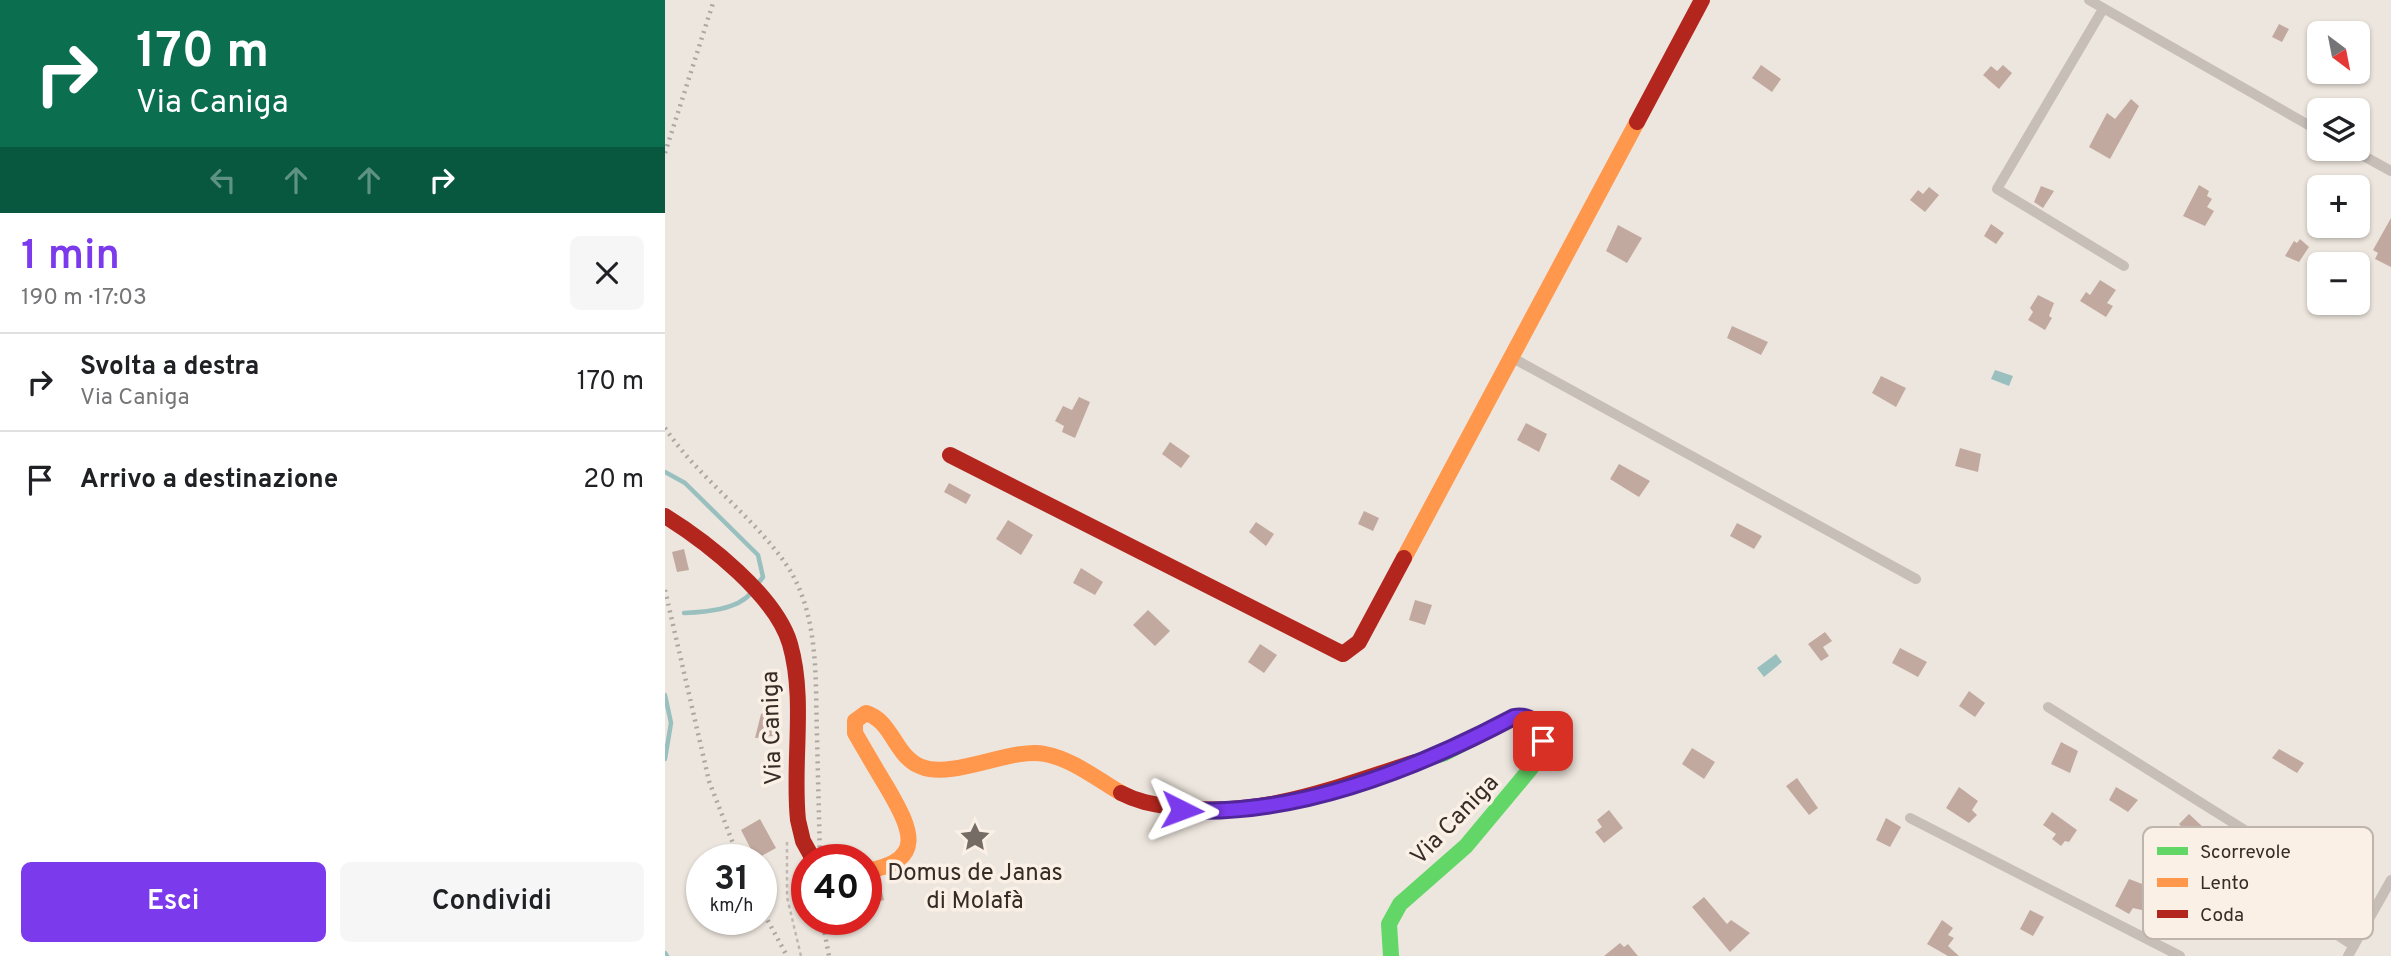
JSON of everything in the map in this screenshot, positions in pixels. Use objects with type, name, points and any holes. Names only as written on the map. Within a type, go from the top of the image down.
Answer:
[{"type":"street","points":[[950,455],[1343,654],[1359,642],[1702,0]]},
{"type":"street","points":[[2089,0],[2307,124]]},
{"type":"street","points":[[2103,9],[1997,189],[2124,266]]},
{"type":"street","points":[[2370,159],[2391,171]]},
{"type":"street","points":[[1511,357],[1916,579]]},
{"type":"street","name":"Via Caniga","points":[[665,516],[680,524],[745,583],[785,629],[791,645],[797,808],[805,844]]},
{"type":"street","points":[[2048,707],[2240,827]]},
{"type":"street","name":"Via Caniga","points":[[882,867],[897,863],[907,851],[911,835],[906,820],[855,733],[855,721],[866,713],[879,717],[909,760],[923,768],[942,769],[1042,752],[1064,760],[1137,802],[1209,811],[1236,811],[1292,802],[1445,753],[1514,717],[1529,718],[1543,734],[1541,751],[1536,762],[1466,846],[1400,904],[1389,924],[1391,956]]},
{"type":"street","points":[[1910,818],[2143,937]]},
{"type":"street","points":[[2373,912],[2391,880]]},
{"type":"street","points":[[2147,939],[2180,956]]},
{"type":"street","points":[[2336,939],[2351,951]]},
{"type":"path","points":[[787,839],[787,897],[801,956]]},
{"type":"water","points":[[1995,370],[2013,376],[2009,386],[1991,379]]},
{"type":"water","points":[[1776,654],[1782,662],[1764,677],[1757,668]]},
{"type":"building","points":[[2279,24],[2289,29],[2282,42],[2272,37]]},
{"type":"building","points":[[1761,65],[1781,79],[1772,92],[1752,78]]},
{"type":"building","points":[[2003,65],[2012,73],[1999,89],[1983,75],[1991,66],[1997,71]]},
{"type":"building","points":[[2131,99],[2139,106],[2110,159],[2089,147],[2107,113],[2115,119]]},
{"type":"building","points":[[2199,185],[2209,191],[2207,196],[2212,199],[2207,207],[2214,211],[2205,226],[2183,216]]},
{"type":"building","points":[[2041,186],[2054,191],[2043,208],[2034,202]]},
{"type":"building","points":[[1929,187],[1939,195],[1925,212],[1910,200],[1918,190],[1923,194]]},
{"type":"building","points":[[2391,218],[2391,267],[2375,259],[2378,253],[2373,250]]},
{"type":"building","points":[[1991,224],[2004,233],[1996,244],[1984,236]]},
{"type":"building","points":[[1618,225],[1642,238],[1627,263],[1606,251]]},
{"type":"building","points":[[2300,239],[2309,247],[2299,262],[2285,256],[2294,241],[2297,243]]},
{"type":"building","points":[[2100,280],[2116,290],[2107,303],[2113,306],[2106,317],[2080,301],[2086,292],[2090,295]]},
{"type":"building","points":[[2038,295],[2054,303],[2049,316],[2052,318],[2045,330],[2028,320],[2033,312],[2030,308]]},
{"type":"building","points":[[1732,326],[1768,342],[1761,355],[1727,338]]},
{"type":"building","points":[[1881,376],[1906,388],[1896,407],[1872,393]]},
{"type":"building","points":[[1079,397],[1090,402],[1075,438],[1062,432],[1064,426],[1055,421],[1063,406],[1072,410]]},
{"type":"building","points":[[1526,423],[1547,434],[1539,452],[1517,440]]},
{"type":"building","points":[[1170,442],[1190,456],[1181,468],[1162,454]]},
{"type":"building","points":[[1960,448],[1981,454],[1978,472],[1955,466]]},
{"type":"building","points":[[1619,464],[1650,481],[1639,497],[1610,479]]},
{"type":"building","points":[[949,483],[971,495],[966,504],[944,492]]},
{"type":"building","points":[[1364,511],[1379,518],[1373,531],[1358,524]]},
{"type":"building","points":[[1008,520],[1033,535],[1021,555],[996,539]]},
{"type":"building","points":[[1256,522],[1274,534],[1266,546],[1249,532]]},
{"type":"building","points":[[1737,523],[1762,536],[1754,549],[1730,536]]},
{"type":"building","points":[[684,549],[689,570],[677,572],[672,552]]},
{"type":"building","points":[[1081,568],[1103,582],[1095,595],[1073,583]]},
{"type":"building","points":[[1415,600],[1432,605],[1425,625],[1409,620]]},
{"type":"building","points":[[1148,610],[1170,631],[1155,646],[1133,625]]},
{"type":"building","points":[[1825,632],[1832,641],[1823,647],[1829,656],[1821,661],[1808,644]]},
{"type":"building","points":[[1260,644],[1277,655],[1264,673],[1248,662]]},
{"type":"building","points":[[1900,648],[1927,662],[1918,677],[1892,663]]},
{"type":"building","points":[[1969,691],[1985,703],[1975,717],[1959,706]]},
{"type":"building","points":[[777,706],[779,735],[755,738],[761,714]]},
{"type":"building","points":[[2061,742],[2078,751],[2070,773],[2051,764]]},
{"type":"building","points":[[1692,748],[1715,762],[1704,779],[1682,764]]},
{"type":"building","points":[[2279,749],[2304,763],[2297,773],[2272,758]]},
{"type":"building","points":[[1797,778],[1818,808],[1809,815],[1786,786]]},
{"type":"building","points":[[1959,787],[1978,801],[1972,810],[1977,815],[1969,823],[1946,808]]},
{"type":"building","points":[[2116,787],[2138,800],[2128,812],[2109,800]]},
{"type":"building","points":[[1609,810],[1623,828],[1604,843],[1595,832],[1602,827],[1597,820]]},
{"type":"building","points":[[2052,812],[2077,830],[2069,842],[2065,841],[2061,846],[2052,839],[2056,834],[2043,825]]},
{"type":"building","points":[[2189,814],[2203,827],[2182,827],[2179,824]]},
{"type":"building","points":[[1886,818],[1901,827],[1890,847],[1876,840]]},
{"type":"building","points":[[760,819],[774,844],[748,844],[741,830]]},
{"type":"building","points":[[2129,879],[2143,884],[2143,910],[2133,908],[2129,914],[2115,906]]},
{"type":"building","points":[[1704,897],[1727,924],[1731,920],[1750,933],[1730,952],[1692,907]]},
{"type":"building","points":[[2030,910],[2044,917],[2033,936],[2020,929]]},
{"type":"building","points":[[1942,920],[1953,928],[1948,935],[1954,938],[1948,946],[1959,956],[1948,956],[1927,944]]},
{"type":"building","points":[[1620,943],[1624,947],[1628,944],[1638,956],[1604,956]]},
{"type":"waterway","points":[[665,472],[685,483],[758,555],[763,577],[756,586]]},
{"type":"waterway","points":[[684,613],[729,607],[751,593]]},
{"type":"waterway","points":[[665,695],[671,723],[665,759]]},
{"type":"railway","points":[[665,153],[714,0]]},
{"type":"railway","points":[[665,428],[692,463],[754,526],[783,560],[804,600],[815,668],[820,844]]},
{"type":"railway","points":[[665,590],[709,781],[733,844]]},
{"type":"railway","points":[[776,935],[787,956]]},
{"type":"railway","points":[[825,935],[829,956]]},
{"type":"traffic: fast","points":[[1391,956],[1389,924],[1400,904],[1466,846],[1536,762],[1543,734],[1529,718],[1514,717],[1445,753],[1416,762]]},
{"type":"traffic: slow","points":[[1404,558],[1637,122]]},
{"type":"traffic: slow","points":[[882,867],[898,860],[906,851],[909,841],[903,817],[855,733],[855,721],[866,713],[875,717],[906,756],[922,767],[950,769],[1016,755],[1045,754],[1075,765],[1121,793]]},
{"type":"traffic: jam","points":[[1637,122],[1702,0]]},
{"type":"traffic: jam","points":[[950,455],[1343,654],[1359,642],[1404,558]]},
{"type":"traffic: jam","points":[[665,516],[719,555],[755,589],[770,607],[790,644],[797,687],[798,820],[805,844]]},
{"type":"traffic: jam","points":[[1121,793],[1140,801],[1172,807],[1236,809],[1296,799],[1416,762]]},
{"type":"place","name":"Domus de Janas di Molafà","points":[[975,837]]},
{"type":"route","points":[[1182,810],[1236,811],[1292,802],[1445,753],[1514,717],[1522,716],[1535,722],[1543,734],[1543,741]]}]
